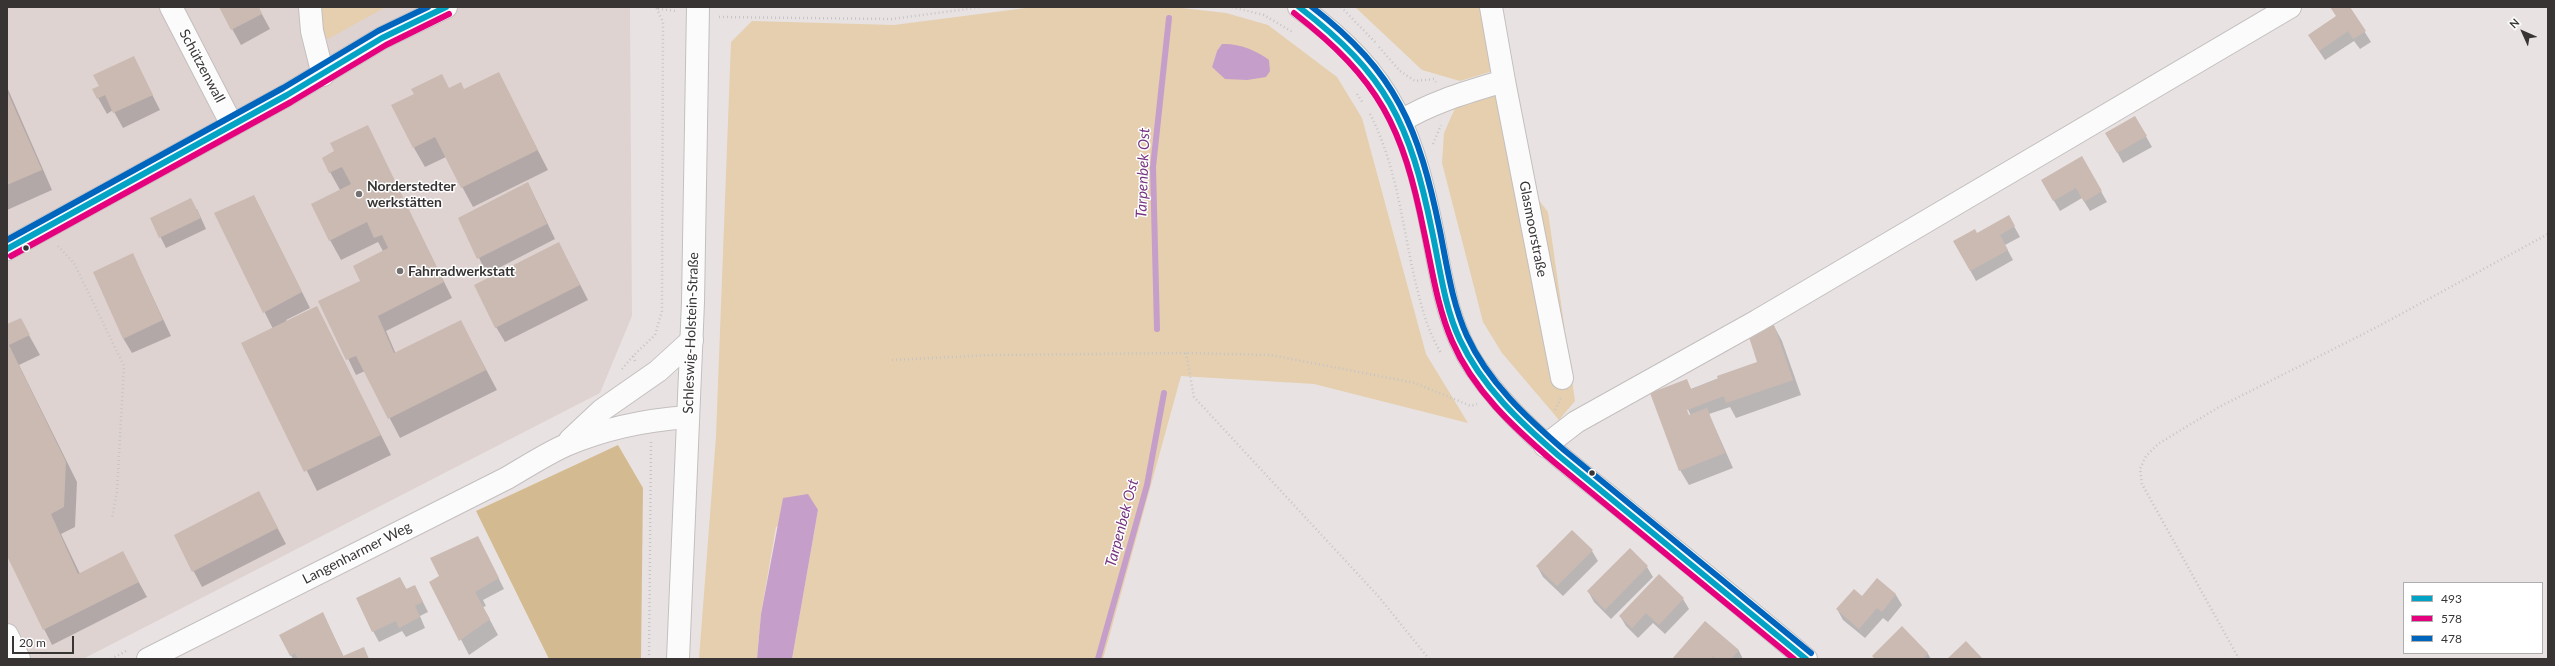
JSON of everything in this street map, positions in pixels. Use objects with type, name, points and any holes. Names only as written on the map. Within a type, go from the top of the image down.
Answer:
[{"type":"main road","name":"Schützenwall","points":[[171,7],[232,124]]},
{"type":"main road","points":[[310,7],[312,31],[323,74]]},
{"type":"main road","points":[[7,249],[323,74],[382,38],[446,7]]},
{"type":"main road","points":[[1299,7],[1335,34],[1358,57],[1379,83],[1401,120],[1419,168],[1447,307],[1455,330],[1475,367],[1499,400],[1545,446],[1806,659]]},
{"type":"main road","name":"Glasmoorstraße","points":[[1491,7],[1562,378]]},
{"type":"main road","points":[[1545,446],[1576,422],[1757,321],[2290,7]]},
{"type":"main road","name":"Schleswig-Holstein-Straße","points":[[678,659],[692,340],[698,10]]},
{"type":"main road","points":[[1401,120],[1423,108],[1445,99],[1504,81]]},
{"type":"main road","name":"Langenharmer Weg","points":[[565,445],[602,410],[674,358],[692,340]]},
{"type":"main road","name":"Langenharmer Weg","points":[[148,659],[507,478],[565,445],[617,426],[650,420],[688,417]]},
{"type":"main road","points":[[7,635],[19,659]]},
{"type":"path","points":[[642,382],[633,356],[655,335],[662,311],[663,22],[657,8],[698,10],[728,19],[892,19],[982,7]]},
{"type":"path","points":[[1232,7],[1264,15],[1300,36]]},
{"type":"path","points":[[1341,7],[1400,71],[1415,81],[1434,79],[1445,99]]},
{"type":"path","points":[[43,229],[74,263],[124,366],[117,491],[112,518]]},
{"type":"path","points":[[2239,659],[2142,484],[2140,469],[2146,456],[2158,444],[2219,407],[2376,327],[2548,234]]},
{"type":"path","points":[[892,360],[992,356],[1186,353],[1271,355],[1415,383],[1471,406],[1499,400]]},
{"type":"path","points":[[1186,353],[1194,397],[1379,597],[1429,659]]},
{"type":"path","points":[[650,420],[653,466],[650,659]]},
{"type":"shaded area","points":[[7,7],[630,7],[632,316],[600,393],[83,659],[7,659]]},
{"type":"shaded area","points":[[318,7],[386,7],[328,39],[322,36]]},
{"type":"shaded area","points":[[1173,7],[1226,13],[1268,25],[1337,77],[1362,118],[1426,354],[1468,423],[1314,384],[1181,376],[1103,659],[792,659],[818,510],[776,527],[761,614],[757,659],[699,659],[716,436],[731,42],[752,21],[894,25],[1026,8]],"holes":[[[1217,51],[1247,80],[1238,79],[1212,67]]]},
{"type":"shaded area","points":[[1355,7],[1481,7],[1493,71],[1460,81],[1422,70]]},
{"type":"shaded area","points":[[1222,44],[1240,46],[1259,53],[1269,60],[1270,71],[1266,77],[1247,80],[1225,79],[1212,67],[1217,51]]},
{"type":"shaded area","points":[[1514,86],[1538,199],[1548,212],[1575,401],[1559,420],[1502,353],[1483,322],[1442,163],[1444,133],[1456,106]]},
{"type":"shaded area","points":[[618,445],[643,488],[641,659],[549,659],[476,511]]},
{"type":"shaded area","points":[[808,494],[818,510],[792,659],[757,659],[761,614],[783,498]]},
{"type":"building","points":[[219,7],[259,7],[262,14],[231,30]]},
{"type":"building","points":[[2330,7],[2350,7],[2366,31],[2353,39],[2348,31],[2319,51],[2308,35],[2336,16]]},
{"type":"building","points":[[134,56],[153,95],[113,113],[105,95],[97,99],[92,89],[99,86],[93,75]]},
{"type":"building","points":[[499,72],[538,150],[461,188],[435,137],[413,148],[391,105],[414,94],[411,89],[442,74],[449,88],[461,82],[464,89]]},
{"type":"building","points":[[7,91],[42,170],[7,185]]},
{"type":"building","points":[[2135,116],[2147,136],[2117,153],[2105,133]]},
{"type":"building","points":[[368,125],[444,282],[378,316],[394,353],[461,320],[486,370],[388,419],[356,356],[346,360],[318,301],[360,281],[353,266],[388,248],[382,235],[374,238],[367,222],[329,241],[311,204],[351,184],[342,167],[329,173],[322,158],[334,151],[330,143]]},
{"type":"building","points":[[2082,156],[2102,191],[2084,202],[2076,188],[2053,201],[2041,180]]},
{"type":"building","points":[[528,182],[547,224],[477,259],[458,218]]},
{"type":"building","points":[[254,195],[302,292],[263,313],[214,213]]},
{"type":"building","points":[[191,198],[201,218],[159,238],[150,218]]},
{"type":"building","points":[[2009,215],[2015,226],[2000,235],[2008,250],[1970,271],[1953,241],[1975,229],[1977,233]]},
{"type":"building","points":[[559,242],[580,285],[495,328],[474,285]]},
{"type":"building","points":[[133,253],[163,320],[123,339],[93,272]]},
{"type":"building","points":[[317,306],[381,435],[304,472],[241,343]]},
{"type":"building","points":[[21,318],[30,335],[9,345],[66,462],[64,507],[51,514],[78,574],[123,551],[139,582],[43,630],[7,556],[7,324]]},
{"type":"building","points":[[1774,325],[1793,380],[1726,403],[1724,396],[1687,410],[1689,415],[1707,408],[1725,453],[1679,471],[1650,393],[1687,379],[1691,389],[1718,379],[1717,376],[1757,362],[1748,334]]},
{"type":"building","points":[[259,491],[278,528],[192,572],[174,535]]},
{"type":"building","points":[[1572,530],[1593,550],[1557,586],[1536,566]]},
{"type":"building","points":[[478,536],[499,578],[475,592],[490,619],[459,641],[429,582],[439,576],[430,558]]},
{"type":"building","points":[[1630,548],[1648,566],[1605,610],[1587,591]]},
{"type":"building","points":[[1659,574],[1684,598],[1659,625],[1646,613],[1632,628],[1619,616]]},
{"type":"building","points":[[400,577],[406,589],[415,585],[423,602],[415,606],[420,617],[399,628],[396,621],[372,632],[356,598]]},
{"type":"building","points":[[1877,578],[1896,594],[1882,612],[1877,608],[1859,629],[1836,609],[1854,589],[1862,596]]},
{"type":"building","points":[[323,612],[343,656],[364,647],[369,659],[298,659],[295,653],[290,656],[279,635]]},
{"type":"building","points":[[1705,621],[1739,650],[1731,659],[1716,659],[1713,656],[1711,659],[1672,659]]},
{"type":"building","points":[[1902,626],[1928,653],[1923,659],[1875,659],[1872,656]]},
{"type":"building","points":[[1966,641],[1983,659],[1947,659]]},
{"type":"waterway","name":"Tarpenbek Ost","points":[[1157,329],[1153,167],[1169,18]]},
{"type":"waterway","name":"Tarpenbek Ost","points":[[1098,659],[1147,485],[1164,393]]},
{"type":"transit line","name":"478","points":[[7,240],[283,88],[378,31],[428,7]]},
{"type":"transit line","name":"493","points":[[7,249],[287,95],[382,38],[446,7]]},
{"type":"transit line","name":"493","points":[[1299,7],[1329,32],[1354,56],[1374,79],[1390,104],[1403,131],[1424,193],[1450,314],[1460,340],[1469,357],[1491,389],[1531,431],[1559,456],[1806,659]]},
{"type":"transit line","name":"478","points":[[1312,7],[1341,31],[1365,55],[1384,80],[1400,105],[1413,132],[1423,162],[1432,195],[1457,311],[1476,353],[1497,384],[1536,425],[1564,450],[1811,653]]},
{"type":"transit line","name":"578","points":[[1294,13],[1323,37],[1348,61],[1367,84],[1383,108],[1396,134],[1407,163],[1416,195],[1432,274],[1442,314],[1452,341],[1461,359],[1483,392],[1524,436],[1554,462],[1794,659]]},
{"type":"transit line","name":"578","points":[[11,256],[291,102],[386,45],[449,14]]},
{"type":"place","name":"Norderstedter werkstätten","points":[[359,194]]},
{"type":"place","name":"Fahrradwerkstatt","points":[[400,271]]}]
